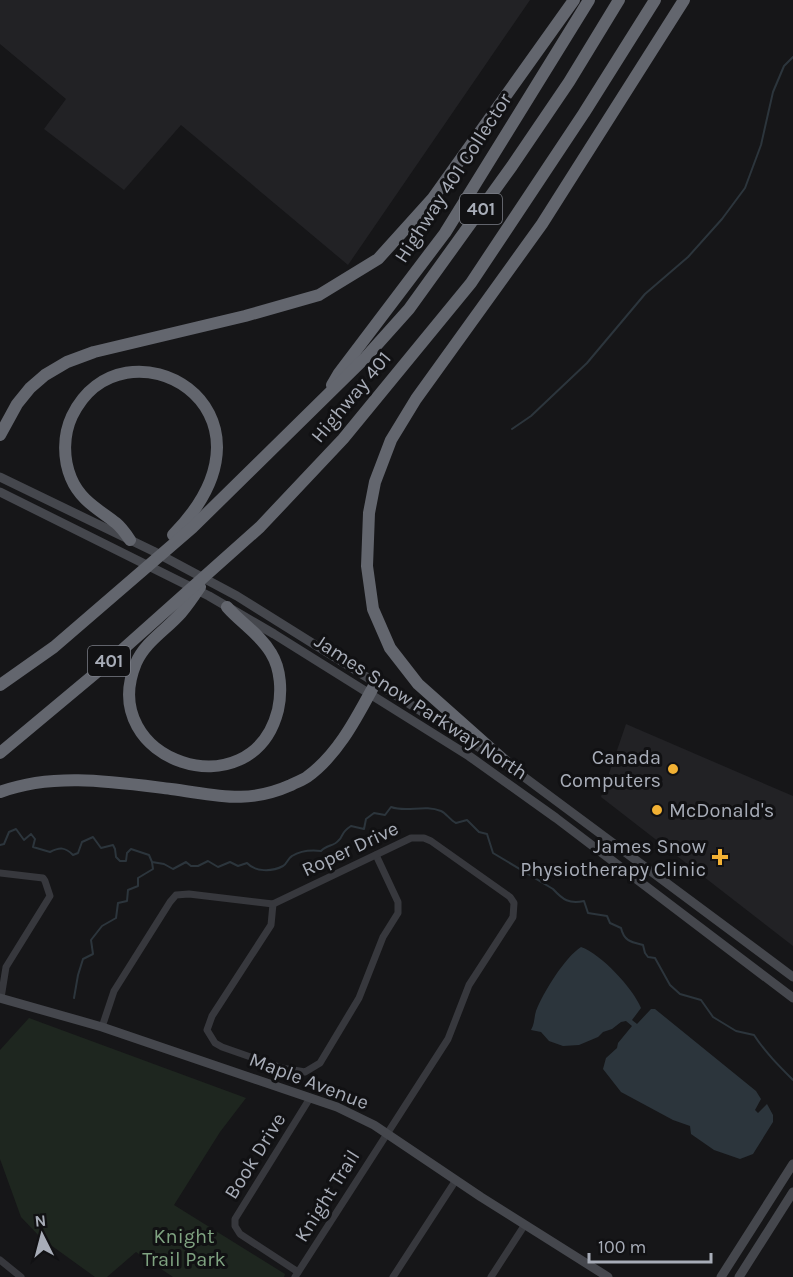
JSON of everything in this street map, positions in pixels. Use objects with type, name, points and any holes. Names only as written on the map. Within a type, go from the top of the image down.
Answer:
[{"type":"highway","points":[[0,435],[17,404],[30,388],[45,375],[67,362],[94,352],[246,316],[318,295],[378,259],[432,198],[574,0]]},
{"type":"highway","name":"Highway 401 Collector","points":[[322,402],[339,373],[445,233],[589,0]]},
{"type":"highway","name":"401","points":[[322,402],[409,309],[512,166],[569,82],[619,0]]},
{"type":"highway","name":"Highway 401","points":[[0,753],[103,667],[260,527],[343,439],[471,283],[584,113],[655,0]]},
{"type":"highway","points":[[516,771],[418,684],[390,648],[373,609],[366,566],[369,513],[375,482],[391,440],[416,399],[542,224],[684,0]]},
{"type":"highway","points":[[116,593],[182,526],[201,501],[216,463],[218,446],[216,429],[210,414],[200,400],[189,388],[174,379],[150,373],[125,374],[109,379],[95,388],[78,406],[70,421],[66,437],[66,462],[75,486],[84,499],[118,524],[130,540]]},
{"type":"highway","name":"Highway 401","points":[[0,685],[54,647],[192,528],[322,402]]},
{"type":"highway","points":[[216,566],[181,613],[147,645],[136,664],[130,686],[132,708],[144,736],[167,757],[186,764],[217,766],[245,755],[256,747],[268,733],[278,707],[280,681],[273,655],[264,642],[227,607]]},
{"type":"highway","points":[[0,792],[45,781],[94,781],[230,798],[255,797],[281,789],[307,777],[330,756],[350,729],[373,687]]},
{"type":"main road","name":"James Snow Parkway North","points":[[0,477],[153,551],[237,596],[373,687],[556,818],[793,998]]},
{"type":"main road","name":"James Snow Parkway North","points":[[0,492],[209,596],[373,687],[516,771],[793,977]]},
{"type":"main road","name":"Maple Avenue","points":[[1,998],[102,1027],[337,1107],[387,1133],[592,1273],[608,1277]]},
{"type":"main road","points":[[721,1277],[793,1164]]},
{"type":"main road","points":[[739,1277],[793,1192]]},
{"type":"street","name":"Roper Drive","points":[[273,903],[411,838],[424,838],[510,897],[514,903],[514,912],[469,985],[448,1039],[387,1133]]},
{"type":"street","points":[[102,1027],[114,991],[176,895],[189,894],[273,903],[271,925],[212,1016],[207,1030],[215,1043],[222,1047],[282,1068],[305,1072],[320,1063],[359,998],[383,937],[398,914],[398,902],[376,855]]},
{"type":"street","points":[[0,873],[43,878],[50,896],[6,967],[1,998]]},
{"type":"street","name":"Book Drive","points":[[297,1274],[240,1234],[235,1226],[236,1219],[310,1098]]},
{"type":"street","name":"Knight Trail","points":[[297,1274],[387,1133]]},
{"type":"street","points":[[393,1277],[456,1180]]},
{"type":"street","points":[[491,1277],[524,1226]]},
{"type":"street","points":[[0,1260],[21,1277]]},
{"type":"shaded area","points":[[0,0],[530,0],[348,265],[181,125],[124,190],[44,129],[66,99],[0,44]]},
{"type":"shaded area","points":[[626,724],[793,796],[793,946],[601,797]]},
{"type":"shaded area","points":[[581,947],[607,964],[631,991],[641,1008],[632,1020],[637,1024],[651,1009],[655,1009],[756,1091],[761,1099],[755,1110],[758,1113],[767,1104],[773,1115],[773,1122],[753,1154],[740,1159],[714,1150],[691,1134],[690,1126],[673,1120],[621,1092],[603,1069],[606,1058],[617,1048],[618,1043],[632,1026],[626,1021],[579,1045],[563,1046],[549,1041],[541,1032],[531,1030],[536,1011],[549,985],[568,959]]},
{"type":"green space","name":"Knight Trail Park","points":[[29,1018],[246,1098],[220,1132],[174,1205],[285,1274],[284,1277],[173,1277],[136,1252],[107,1277],[95,1277],[41,1238],[21,1217],[0,1159],[0,1050]]},
{"type":"waterway","points":[[512,429],[531,416],[587,363],[645,294],[688,257],[722,219],[745,188],[761,145],[773,92],[784,66],[793,57]]},
{"type":"waterway","points":[[0,845],[4,844],[9,832],[16,829],[24,840],[31,834],[35,839],[33,847],[50,852],[62,849],[73,855],[78,853],[82,842],[93,837],[101,848],[113,845],[116,857],[120,861],[126,861],[127,853],[131,849],[149,855],[152,862],[164,864],[173,869],[186,862],[191,866],[198,866],[208,861],[218,867],[230,862],[238,866],[247,863],[254,868],[269,870],[283,866],[291,857],[299,853],[321,851],[336,843],[351,826],[364,829],[366,819],[374,813],[385,815],[391,807],[435,809],[443,812],[456,823],[467,820],[479,832],[487,834],[493,853],[553,889],[563,898],[574,902],[584,901],[588,913],[607,916],[610,923],[621,928],[626,938],[643,945],[648,957],[655,958],[670,985],[680,994],[701,1000],[713,1017],[736,1031],[754,1035],[767,1053],[793,1080]]},
{"type":"waterway","points":[[74,998],[83,959],[93,954],[91,940],[102,926],[116,918],[118,903],[127,901],[128,890],[138,886],[138,878],[153,869],[152,862]]},
{"type":"place","name":"Canada Computers","points":[[673,769]]},
{"type":"place","name":"McDonald's","points":[[657,810]]},
{"type":"place","name":"James Snow Physiotherapy Clinic","points":[[720,857]]}]
